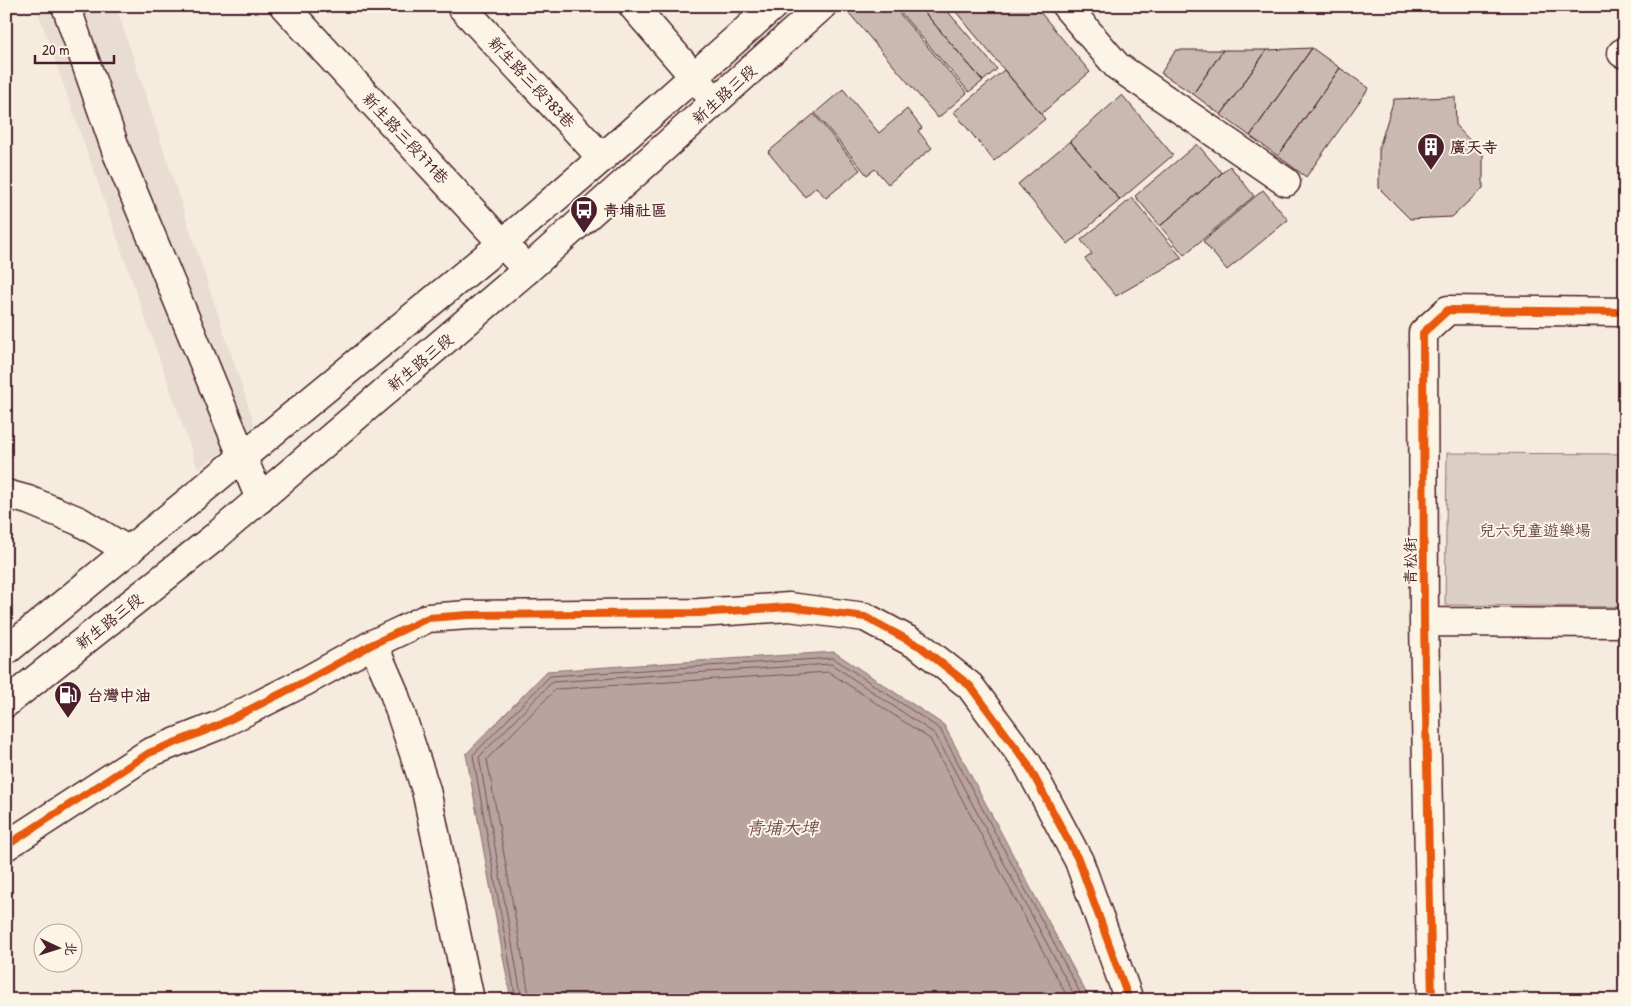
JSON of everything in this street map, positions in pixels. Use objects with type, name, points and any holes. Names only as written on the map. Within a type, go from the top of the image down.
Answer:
[{"type":"street","points":[[66,6],[117,153],[260,499]]},
{"type":"street","name":"新生路三段771巷","points":[[284,6],[527,270]]},
{"type":"street","name":"新生路三段783巷","points":[[461,6],[602,158]]},
{"type":"street","points":[[633,6],[715,101]]},
{"type":"street","name":"新生路三段","points":[[6,651],[503,244],[772,6]]},
{"type":"street","name":"新生路三段","points":[[6,703],[260,499],[527,270],[822,6]]},
{"type":"street","points":[[1066,6],[1117,66],[1286,182]]},
{"type":"street","name":"青松街","points":[[1432,1000],[1424,622],[1423,333],[1448,310],[1625,312]]},
{"type":"street","points":[[6,494],[28,500],[79,521],[129,550]]},
{"type":"street","points":[[6,846],[149,753],[217,726],[306,681],[373,644],[428,618],[468,615],[699,613],[789,607],[865,617],[921,647],[970,686],[1027,763],[1079,861],[1129,1000]]},
{"type":"street","points":[[1424,622],[1625,623]]},
{"type":"street","points":[[373,644],[394,690],[426,790],[470,1000]]},
{"type":"shaded area","points":[[36,6],[116,6],[256,429],[198,469]]},
{"type":"green space","name":"兒六兒童遊樂場","points":[[1447,453],[1625,454],[1625,607],[1445,605]]},
{"type":"water","name":"青埔大埤","points":[[834,652],[944,725],[1090,1000],[511,1000],[466,754],[547,671]]},
{"type":"building","points":[[857,6],[893,6],[967,93],[938,118],[849,13]]},
{"type":"building","points":[[895,6],[919,6],[983,81],[969,92]]},
{"type":"building","points":[[919,6],[943,6],[997,69],[983,81]]},
{"type":"building","points":[[951,6],[1035,6],[1090,72],[1041,114]]},
{"type":"building","points":[[1312,48],[1340,68],[1278,156],[1250,136]]},
{"type":"building","points":[[1312,48],[1250,136],[1221,115],[1267,50]]},
{"type":"building","points":[[1176,50],[1223,50],[1193,94],[1161,73]]},
{"type":"building","points":[[1223,50],[1267,50],[1221,115],[1193,94]]},
{"type":"building","points":[[1340,68],[1369,88],[1306,177],[1278,156]]},
{"type":"building","points":[[1004,70],[1045,119],[994,161],[954,112]]},
{"type":"building","points":[[843,89],[879,133],[907,109],[922,128],[918,131],[932,148],[888,184],[875,169],[867,175],[815,113]]},
{"type":"building","points":[[1122,95],[1173,155],[1120,200],[1070,141]]},
{"type":"building","name":"廣天寺","points":[[1455,97],[1456,126],[1483,154],[1483,188],[1452,217],[1410,219],[1379,188],[1379,148],[1394,99]]},
{"type":"building","points":[[814,114],[860,170],[826,198],[816,187],[805,197],[768,152]]},
{"type":"building","points":[[1070,141],[1120,200],[1068,244],[1018,184]]},
{"type":"building","points":[[1197,144],[1222,173],[1160,226],[1135,196]]},
{"type":"building","points":[[1230,166],[1254,196],[1184,255],[1160,226]]},
{"type":"building","points":[[1263,190],[1288,220],[1227,270],[1203,241]]},
{"type":"building","points":[[1132,198],[1182,258],[1116,296],[1085,259],[1092,254],[1081,240]]},
{"type":"cycle path","points":[[1432,1000],[1424,622],[1423,333],[1448,310],[1625,312]]},
{"type":"cycle path","points":[[6,846],[149,753],[217,726],[306,681],[373,644],[428,618],[468,615],[699,613],[789,607],[865,617],[921,647],[970,686],[1027,763],[1079,861],[1129,1000]]},
{"type":"place","name":"廣天寺","points":[[1431,171]]},
{"type":"place","name":"青埔社區","points":[[584,234]]},
{"type":"place","name":"台灣中油","points":[[68,719]]}]
